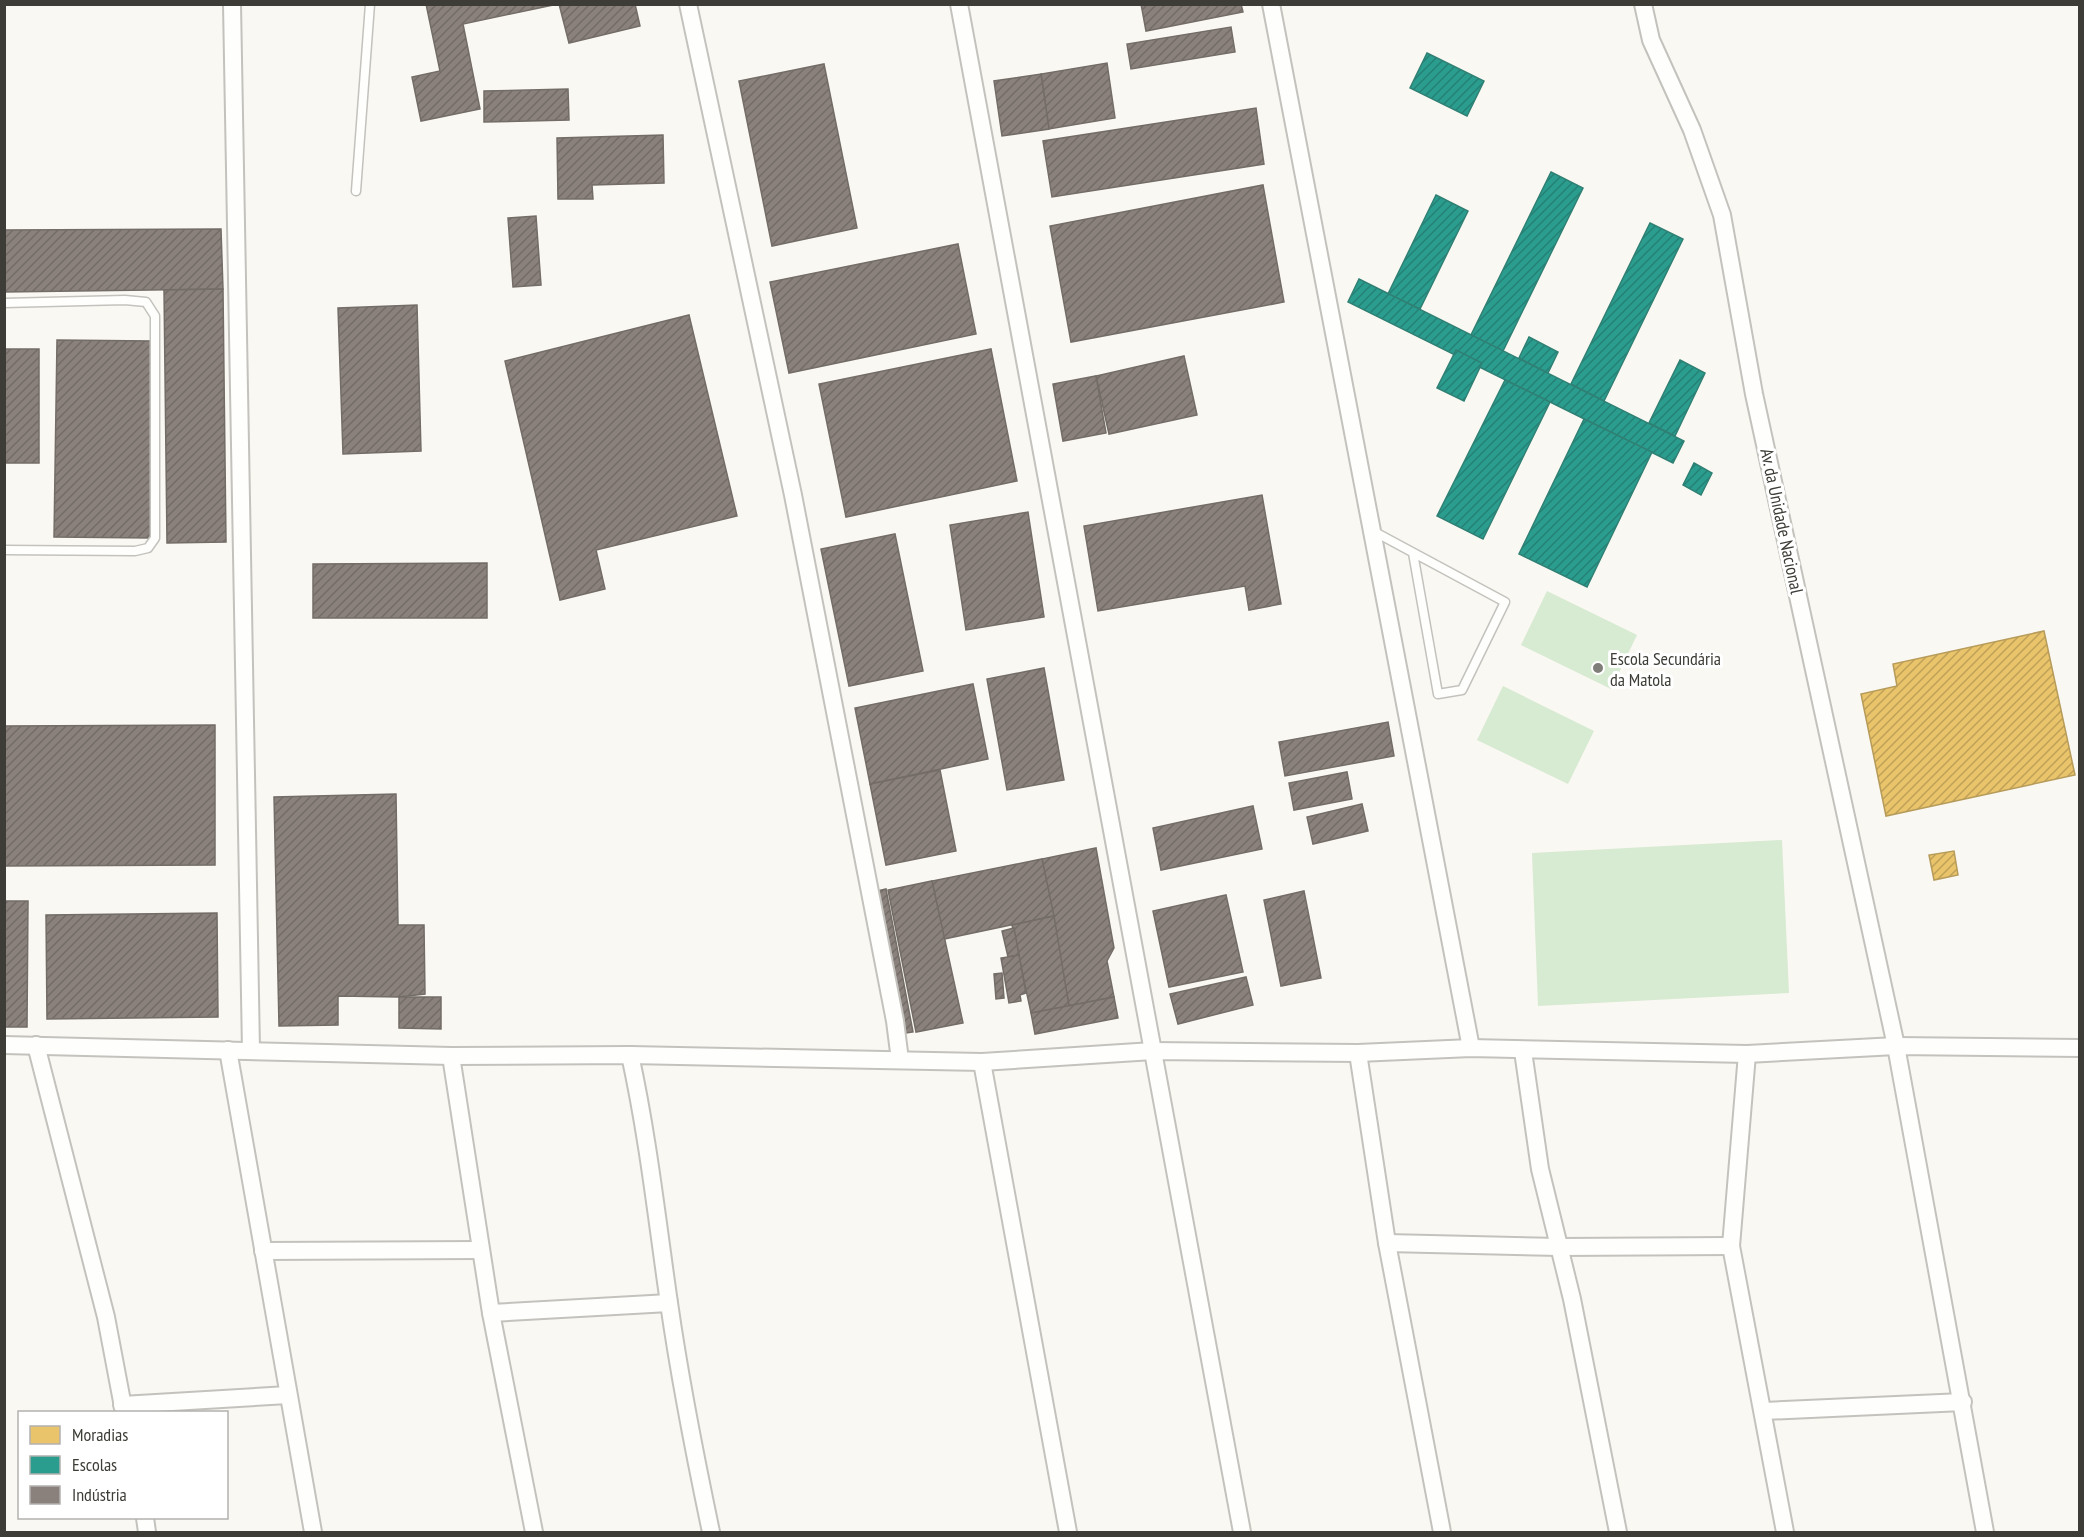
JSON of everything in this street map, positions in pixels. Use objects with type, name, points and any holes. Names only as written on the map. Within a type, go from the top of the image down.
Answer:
[{"type":"street","points":[[232,4],[251,1050]]},
{"type":"street","points":[[688,4],[793,495],[896,1021],[900,1060]]},
{"type":"street","points":[[959,4],[1242,1533]]},
{"type":"street","points":[[1271,4],[1471,1048]]},
{"type":"street","name":"Av. da Unidade Nacional","points":[[1643,4],[1651,40],[1692,130],[1722,215],[1754,394],[1896,1047],[1963,1402],[1985,1533]]},
{"type":"street","points":[[4,1045],[451,1056],[630,1055],[982,1062],[1153,1052],[1358,1053],[1471,1048],[1523,1051],[1747,1054],[1896,1047],[2079,1048]]},
{"type":"street","points":[[36,1045],[106,1317],[123,1409],[288,1395]]},
{"type":"street","points":[[228,1050],[313,1533]]},
{"type":"street","points":[[1523,1051],[1540,1169],[1572,1299],[1617,1533]]},
{"type":"street","points":[[1358,1053],[1387,1243],[1442,1533]]},
{"type":"street","points":[[1747,1054],[1731,1246],[1764,1411],[1785,1533]]},
{"type":"street","points":[[630,1055],[643,1113],[669,1303],[691,1437],[711,1533]]},
{"type":"street","points":[[451,1056],[480,1250],[534,1533]]},
{"type":"street","points":[[982,1062],[1068,1533]]},
{"type":"street","points":[[1387,1243],[1559,1247],[1731,1246]]},
{"type":"street","points":[[263,1251],[480,1250]]},
{"type":"street","points":[[491,1313],[669,1303]]},
{"type":"street","points":[[1764,1411],[1963,1402]]},
{"type":"lane","points":[[356,191],[370,4]]},
{"type":"lane","points":[[4,303],[125,300],[146,302],[155,316],[155,538],[148,548],[135,551],[4,550]]},
{"type":"lane","points":[[1372,531],[1505,602],[1462,690],[1438,694],[1413,553]]},
{"type":"green space","points":[[1547,591],[1637,635],[1611,689],[1521,645]]},
{"type":"green space","points":[[1503,686],[1594,731],[1568,784],[1477,740]]},
{"type":"green space","points":[[1782,840],[1789,993],[1538,1006],[1532,853]]},
{"type":"building: Moradias","points":[[2044,631],[2075,775],[1886,816],[1861,694],[1897,686],[1893,664]]},
{"type":"building: Moradias","points":[[1954,851],[1958,875],[1934,880],[1929,855]]},
{"type":"building: Escolas","points":[[1427,53],[1484,81],[1467,116],[1410,88]]},
{"type":"building: Escolas","points":[[1551,172],[1583,188],[1503,351],[1471,335]]},
{"type":"building: Escolas","points":[[1436,195],[1468,211],[1420,309],[1388,294]]},
{"type":"building: Escolas","points":[[1650,223],[1683,239],[1604,401],[1571,384]]},
{"type":"building: Escolas","points":[[1359,279],[1684,441],[1673,463],[1348,302]]},
{"type":"building: Escolas","points":[[1529,337],[1558,352],[1548,373],[1519,358]]},
{"type":"building: Escolas","points":[[1456,350],[1482,363],[1464,401],[1437,388]]},
{"type":"building: Escolas","points":[[1680,360],[1705,373],[1675,436],[1649,423]]},
{"type":"building: Escolas","points":[[1505,380],[1550,402],[1483,539],[1437,516]]},
{"type":"building: Escolas","points":[[1584,419],[1652,452],[1587,587],[1519,554]]},
{"type":"building: Escolas","points":[[1694,463],[1712,473],[1701,495],[1683,485]]},
{"type":"building: Indústria","points":[[426,4],[558,4],[463,24],[480,109],[421,121],[412,77],[440,71]]},
{"type":"building: Indústria","points":[[559,4],[635,4],[640,26],[569,43]]},
{"type":"building: Indústria","points":[[1141,4],[1241,4],[1243,12],[1146,31]]},
{"type":"building: Indústria","points":[[1231,27],[1235,52],[1131,69],[1127,44]]},
{"type":"building: Indústria","points":[[1107,63],[1115,118],[1049,129],[1041,74]]},
{"type":"building: Indústria","points":[[824,64],[857,228],[772,246],[739,81]]},
{"type":"building: Indústria","points":[[1041,74],[1049,129],[1002,136],[994,81]]},
{"type":"building: Indústria","points":[[568,89],[569,120],[484,122],[484,91]]},
{"type":"building: Indústria","points":[[1256,108],[1264,164],[1052,197],[1043,141]]},
{"type":"building: Indústria","points":[[663,135],[664,183],[592,185],[593,199],[558,199],[557,138]]},
{"type":"building: Indústria","points":[[1263,185],[1284,302],[1071,342],[1050,226]]},
{"type":"building: Indústria","points":[[536,216],[541,285],[513,287],[508,218]]},
{"type":"building: Indústria","points":[[221,229],[223,289],[4,292],[4,230]]},
{"type":"building: Indústria","points":[[958,244],[976,334],[789,373],[770,282]]},
{"type":"building: Indústria","points":[[223,289],[226,542],[167,543],[164,290]]},
{"type":"building: Indústria","points":[[417,305],[421,451],[343,454],[338,308]]},
{"type":"building: Indústria","points":[[689,315],[737,516],[596,550],[605,589],[560,600],[505,361]]},
{"type":"building: Indústria","points":[[57,340],[152,341],[150,538],[54,537]]},
{"type":"building: Indústria","points":[[4,349],[39,349],[39,463],[4,463]]},
{"type":"building: Indústria","points":[[991,349],[1017,481],[846,517],[819,384]]},
{"type":"building: Indústria","points":[[1184,356],[1197,415],[1109,434],[1096,376]]},
{"type":"building: Indústria","points":[[1096,376],[1106,433],[1063,441],[1053,384]]},
{"type":"building: Indústria","points":[[1262,495],[1281,604],[1249,610],[1245,586],[1098,611],[1084,526]]},
{"type":"building: Indústria","points":[[1028,512],[1044,617],[966,630],[950,525]]},
{"type":"building: Indústria","points":[[895,534],[923,671],[849,686],[821,549]]},
{"type":"building: Indústria","points":[[487,563],[487,618],[313,618],[313,564]]},
{"type":"building: Indústria","points":[[1044,668],[1064,780],[1007,790],[987,679]]},
{"type":"building: Indústria","points":[[973,684],[988,759],[870,784],[855,708]]},
{"type":"building: Indústria","points":[[1388,722],[1394,756],[1285,776],[1279,742]]},
{"type":"building: Indústria","points":[[215,725],[215,865],[4,866],[4,726]]},
{"type":"building: Indústria","points":[[940,770],[956,851],[886,865],[870,784]]},
{"type":"building: Indústria","points":[[1347,772],[1352,799],[1294,810],[1289,783]]},
{"type":"building: Indústria","points":[[396,794],[398,925],[424,925],[425,994],[399,997],[338,996],[338,1025],[279,1026],[274,797]]},
{"type":"building: Indústria","points":[[1362,804],[1368,831],[1313,844],[1307,817]]},
{"type":"building: Indústria","points":[[1253,806],[1262,849],[1161,870],[1153,828]]},
{"type":"building: Indústria","points":[[1096,848],[1114,948],[1107,961],[1114,997],[1069,1006],[1042,859]]},
{"type":"building: Indústria","points":[[1042,859],[1054,916],[944,939],[932,881]]},
{"type":"building: Indústria","points":[[932,881],[963,1023],[916,1032],[888,890]]},
{"type":"building: Indústria","points":[[886,889],[913,1032],[900,1034],[873,892]]},
{"type":"building: Indústria","points":[[1304,891],[1321,978],[1281,986],[1264,900]]},
{"type":"building: Indústria","points":[[1226,895],[1243,972],[1169,987],[1153,911]]},
{"type":"building: Indústria","points":[[4,901],[28,901],[27,1027],[4,1027]]},
{"type":"building: Indústria","points":[[217,913],[218,1017],[47,1019],[46,915]]},
{"type":"building: Indústria","points":[[1054,916],[1069,1006],[1031,1013],[1012,925]]},
{"type":"building: Indústria","points":[[1014,928],[1019,955],[1008,957],[1002,931]]},
{"type":"building: Indústria","points":[[1019,955],[1026,993],[1020,995],[1021,1001],[1009,1003],[1001,958]]},
{"type":"building: Indústria","points":[[1002,973],[1004,998],[996,999],[994,974]]},
{"type":"building: Indústria","points":[[1246,977],[1253,1005],[1178,1024],[1170,994]]},
{"type":"building: Indústria","points":[[399,997],[441,997],[441,1029],[399,1028]]},
{"type":"building: Indústria","points":[[1114,997],[1118,1018],[1035,1034],[1031,1013]]},
{"type":"place","name":"Escola Secundária da Matola","points":[[1598,668]]}]
